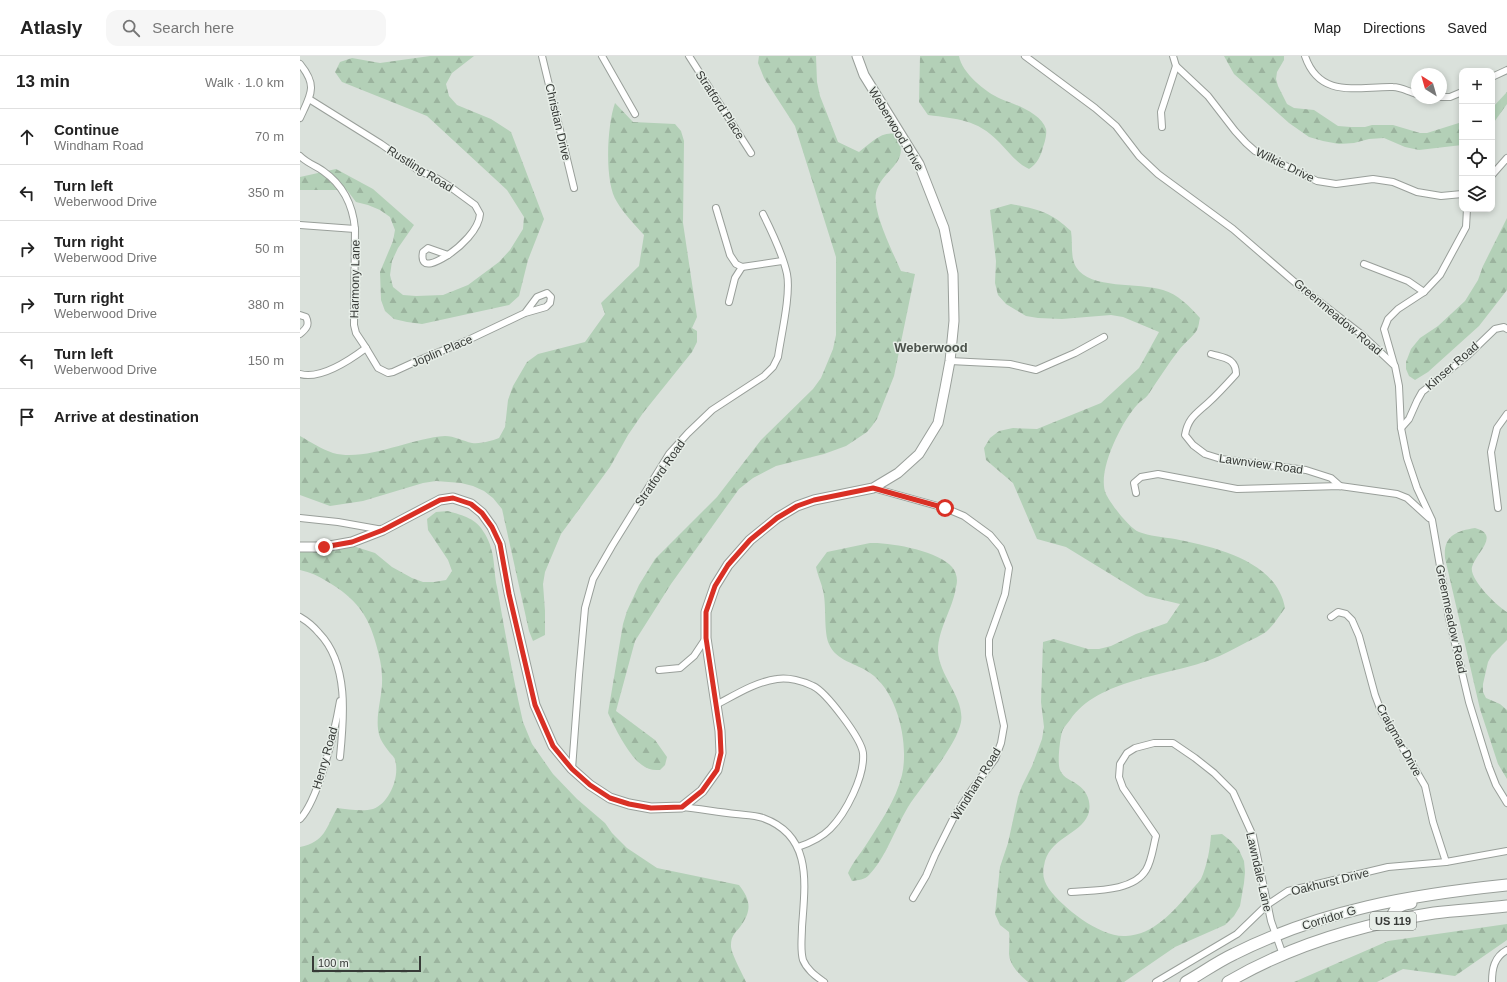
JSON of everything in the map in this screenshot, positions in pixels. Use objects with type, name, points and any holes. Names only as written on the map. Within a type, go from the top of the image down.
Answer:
[{"type":"highway","name":"Corridor G","points":[[1186,982],[1234,954],[1307,923],[1383,902],[1415,896],[1507,885]]},
{"type":"highway","points":[[1392,921],[1393,912],[1401,905],[1507,893]]},
{"type":"highway","name":"Corridor G","points":[[1283,955],[1324,940],[1392,921],[1435,913],[1507,906]]},
{"type":"highway","name":"US 119","points":[[1228,982],[1269,960],[1283,955]]},
{"type":"street","name":"Christian Drive","points":[[542,56],[574,188]]},
{"type":"street","points":[[602,56],[635,114]]},
{"type":"street","name":"Stratford Place","points":[[689,56],[752,154]]},
{"type":"street","name":"Weberwood Drive","points":[[682,807],[702,791],[717,770],[721,753],[716,705],[706,638],[706,612],[715,586],[728,565],[750,540],[777,518],[797,506],[814,500],[873,488],[898,473],[919,454],[938,424],[950,361],[954,322],[953,274],[944,228],[919,164],[864,75],[858,56]]},
{"type":"street","name":"Greenmeadow Road","points":[[1025,56],[1095,108],[1116,126],[1139,156],[1158,174],[1233,229],[1298,285],[1361,334],[1395,366],[1401,428],[1407,458],[1414,480],[1432,520],[1449,618],[1469,702],[1489,767],[1496,784],[1507,803]]},
{"type":"street","points":[[1162,127],[1161,112],[1176,66],[1173,56]]},
{"type":"street","points":[[1305,56],[1317,76],[1337,87],[1356,90],[1395,87],[1411,92]]},
{"type":"street","points":[[300,64],[312,82],[308,99],[300,118]]},
{"type":"street","name":"Wilkie Drive","points":[[1176,66],[1208,96],[1235,131],[1255,151],[1316,181],[1336,184],[1373,179],[1394,182],[1417,192],[1441,196],[1459,195]]},
{"type":"street","points":[[1495,76],[1507,70]]},
{"type":"street","points":[[1447,97],[1459,93]]},
{"type":"street","name":"Rustling Road","points":[[308,99],[381,144],[418,170],[438,179],[475,205],[480,214],[478,224],[457,249],[448,255]]},
{"type":"street","name":"Harmony Lane","points":[[300,156],[305,161],[330,176],[337,183],[349,203],[354,215],[354,325],[356,333],[366,348]]},
{"type":"street","points":[[1495,172],[1507,158]]},
{"type":"street","points":[[716,208],[730,255],[736,264],[742,267],[782,261]]},
{"type":"street","points":[[1395,366],[1384,329],[1388,319],[1398,309],[1424,292],[1440,275],[1466,227],[1467,212]]},
{"type":"street","name":"Stratford Road","points":[[572,769],[586,608],[593,579],[670,454],[688,433],[712,410],[764,376],[773,367],[778,357],[788,290],[787,275],[763,214]]},
{"type":"street","points":[[300,225],[355,229]]},
{"type":"street","points":[[1364,264],[1408,281],[1424,292]]},
{"type":"street","points":[[729,302],[735,278],[742,267]]},
{"type":"street","name":"Joplin Place","points":[[366,348],[378,368],[388,373],[393,372],[466,341],[525,312]]},
{"type":"street","points":[[300,315],[306,316],[308,324],[306,329],[300,334]]},
{"type":"street","name":"Kinser Road","points":[[1401,428],[1409,419],[1422,392],[1467,356],[1495,329],[1504,327],[1507,329]]},
{"type":"street","points":[[950,361],[1010,364],[1036,370],[1075,353],[1104,338]]},
{"type":"street","points":[[300,374],[313,375],[322,372],[349,360],[366,348]]},
{"type":"street","name":"Lawnview Road","points":[[1211,354],[1232,362],[1236,367],[1236,374],[1208,404],[1194,414],[1186,427],[1185,435],[1193,446],[1205,454],[1221,459],[1306,470],[1331,478],[1340,486]]},
{"type":"street","points":[[1498,508],[1491,452],[1497,428],[1507,414]]},
{"type":"street","name":"Lawnview Road","points":[[1136,493],[1134,483],[1141,477],[1158,474],[1237,489],[1340,486],[1397,494],[1407,498],[1432,520]]},
{"type":"street","name":"Windham Road","points":[[873,488],[945,508],[964,516],[990,535],[1001,548],[1008,568],[1004,594],[989,639],[989,655],[1004,726],[1001,743],[995,758],[955,815],[926,876],[913,898]]},
{"type":"street","points":[[300,547],[324,547],[352,542],[383,530],[440,500],[453,498],[471,504],[482,513],[492,527],[500,544],[509,594],[535,705],[553,746],[572,769],[590,785],[610,798],[629,804],[651,808],[682,807],[762,817],[776,824],[798,847],[803,860],[804,894],[801,951],[804,962],[810,971],[824,982]]},
{"type":"street","points":[[300,518],[338,522],[383,530]]},
{"type":"street","name":"Craigmar Drive","points":[[1331,617],[1338,612],[1346,614],[1352,620],[1359,636],[1381,711],[1426,786],[1433,822],[1446,862]]},
{"type":"street","points":[[300,618],[315,628],[328,643],[337,664],[343,724],[340,757]]},
{"type":"street","points":[[659,670],[680,668],[694,656],[706,638]]},
{"type":"street","points":[[716,705],[747,688],[778,679],[799,680],[814,686],[828,699],[855,733],[863,752],[862,765],[858,782],[846,808],[830,829],[814,841],[798,847]]},
{"type":"street","name":"Henry Road","points":[[300,820],[308,809],[314,796],[334,728],[341,693]]},
{"type":"street","name":"Lawndale Lane","points":[[1071,892],[1106,889],[1131,884],[1146,870],[1152,857],[1156,836],[1123,788],[1119,777],[1120,764],[1127,753],[1135,748],[1154,743],[1173,743],[1214,773],[1233,792],[1253,836],[1267,905],[1283,955]]},
{"type":"street","name":"Oakhurst Drive","points":[[1156,982],[1237,934],[1267,905],[1288,891],[1380,869],[1446,862],[1507,851]]},
{"type":"street","points":[[1492,982],[1492,966],[1507,950]]},
{"type":"green space","points":[[430,56],[474,56],[452,73],[446,84],[449,96],[457,105],[491,119],[511,132],[544,219],[528,260],[519,296],[509,305],[422,324],[394,319],[385,311],[381,300],[380,272],[393,241],[395,230],[390,217],[380,210],[356,202],[347,190],[300,190],[300,177],[336,169],[373,189],[414,225],[398,248],[392,261],[390,275],[393,287],[403,295],[443,295],[468,285],[499,262],[510,250],[523,229],[524,217],[507,190],[427,116],[342,82],[335,72],[340,62],[352,58],[380,63]]},
{"type":"green space","points":[[759,56],[816,56],[817,82],[820,96],[838,142],[859,152],[880,136],[885,134],[895,134],[900,144],[901,152],[899,159],[879,185],[876,193],[877,210],[884,232],[901,271],[915,274],[894,376],[877,419],[872,426],[867,432],[846,446],[824,454],[776,466],[753,478],[739,489],[671,584],[635,641],[616,711],[655,740],[667,757],[665,765],[660,770],[652,770],[639,763],[634,757],[624,743],[608,713],[623,624],[627,611],[639,585],[655,559],[717,497],[761,440],[813,389],[821,378],[833,349],[836,335],[836,257],[795,126],[764,78],[758,63]]},
{"type":"green space","points":[[920,56],[959,56],[969,75],[981,87],[995,96],[1026,110],[1039,118],[1046,129],[1046,135],[1041,154],[1034,165],[1029,169],[1024,167],[991,134],[975,124],[957,119],[928,115],[919,102]]},
{"type":"green space","points":[[1224,56],[1284,56],[1284,60],[1277,72],[1276,79],[1287,104],[1294,108],[1314,110],[1338,126],[1365,127],[1372,125],[1393,125],[1420,133],[1427,133],[1459,123],[1459,145],[1419,150],[1405,147],[1384,138],[1339,144],[1309,137],[1289,123],[1234,74]]},
{"type":"green space","points":[[1507,92],[1507,104],[1495,121],[1495,105]]},
{"type":"green space","points":[[615,103],[633,122],[675,124],[681,131],[684,141],[683,223],[697,317],[692,328],[697,331],[697,342],[692,352],[643,413],[628,435],[610,467],[561,534],[545,572],[543,584],[545,635],[533,641],[529,631],[502,509],[493,498],[484,491],[473,486],[461,483],[436,481],[423,483],[363,501],[330,506],[300,495],[300,436],[333,453],[346,455],[374,452],[445,436],[472,443],[486,442],[499,438],[505,427],[508,400],[513,386],[527,362],[538,354],[585,342],[605,314],[601,303],[639,266],[644,235],[617,202],[610,182],[608,154],[610,125]]},
{"type":"green space","points":[[1011,204],[1044,212],[1057,219],[1071,231],[1074,263],[1083,274],[1092,279],[1103,282],[1163,290],[1183,301],[1200,318],[1198,328],[1195,333],[1181,347],[1148,395],[1131,413],[1118,434],[1107,460],[1104,485],[1106,494],[1120,515],[1130,526],[1139,532],[1175,539],[1225,552],[1242,559],[1257,568],[1270,579],[1280,592],[1285,608],[1274,624],[1266,632],[1220,656],[1115,687],[1098,696],[1082,706],[1063,730],[1059,751],[1060,770],[1066,777],[1084,791],[1087,795],[1090,807],[1084,822],[1051,849],[1043,869],[1043,875],[1047,886],[1055,897],[1073,913],[1094,927],[1105,932],[1126,936],[1136,935],[1154,927],[1162,921],[1177,907],[1201,879],[1208,857],[1211,835],[1222,834],[1231,841],[1239,850],[1244,861],[1245,872],[1240,906],[1234,916],[1225,925],[1175,947],[1124,982],[1028,982],[1016,970],[1011,962],[1009,954],[1009,932],[1000,925],[995,914],[1000,867],[1008,843],[1018,797],[1042,739],[1044,727],[1041,702],[1043,642],[1054,639],[1088,649],[1099,649],[1111,646],[1136,634],[1167,623],[1180,604],[1146,596],[1066,547],[1037,539],[1013,483],[986,460],[984,448],[990,438],[999,431],[1013,428],[1037,429],[1101,403],[1139,368],[1159,332],[1123,317],[1111,315],[1062,319],[1038,318],[1026,316],[1006,304],[998,295],[995,283],[996,261],[990,210]]},
{"type":"green space","points":[[1507,218],[1507,290],[1479,326],[1428,372],[1415,380],[1409,376],[1406,369],[1406,362],[1411,349],[1420,338],[1438,326],[1465,301],[1478,280],[1483,266]]},
{"type":"green space","points":[[448,511],[474,521],[478,524],[489,541],[493,554],[512,672],[523,722],[532,744],[553,774],[577,799],[605,823],[612,833],[627,848],[657,868],[739,885],[748,901],[748,911],[747,916],[733,937],[731,948],[746,982],[300,982],[300,847],[315,842],[320,838],[337,808],[364,810],[373,809],[379,806],[389,795],[395,781],[396,766],[394,758],[384,745],[379,733],[378,716],[382,690],[382,673],[373,633],[364,615],[346,594],[321,578],[300,570],[300,549],[353,546],[375,553],[392,567],[412,578],[423,582],[446,580],[452,571],[448,560],[428,530],[427,519],[436,512]]},
{"type":"green space","points":[[1475,528],[1482,531],[1486,535],[1487,540],[1474,562],[1472,572],[1479,585],[1485,592],[1507,612],[1507,640],[1492,655],[1488,662],[1483,684],[1483,692],[1486,698],[1500,704],[1507,710],[1507,779],[1498,764],[1480,709],[1445,558],[1446,544],[1452,536],[1462,531]]},
{"type":"green space","points":[[870,543],[889,544],[926,552],[946,561],[955,572],[957,582],[952,603],[940,634],[938,651],[939,660],[959,704],[961,722],[953,743],[908,807],[875,868],[865,878],[852,881],[848,873],[887,811],[896,793],[902,775],[904,749],[899,720],[888,693],[880,682],[870,673],[836,654],[832,650],[827,640],[825,601],[816,567],[827,552]]},
{"type":"green space","points":[[1507,924],[1507,940],[1455,976],[1403,969],[1377,982],[1294,982],[1388,941]]},
{"type":"district","name":"Weberwood","points":[[931,347]]},
{"type":"route","points":[[324,547],[352,542],[383,530],[407,516],[440,500],[453,498],[471,504],[482,513],[492,527],[500,544],[509,594],[535,705],[553,746],[572,769],[590,785],[610,798],[629,804],[651,808],[682,807],[702,791],[717,770],[721,753],[720,731],[706,638],[706,612],[715,586],[728,565],[750,540],[777,518],[797,506],[814,500],[831,498],[873,488],[945,508]]}]
